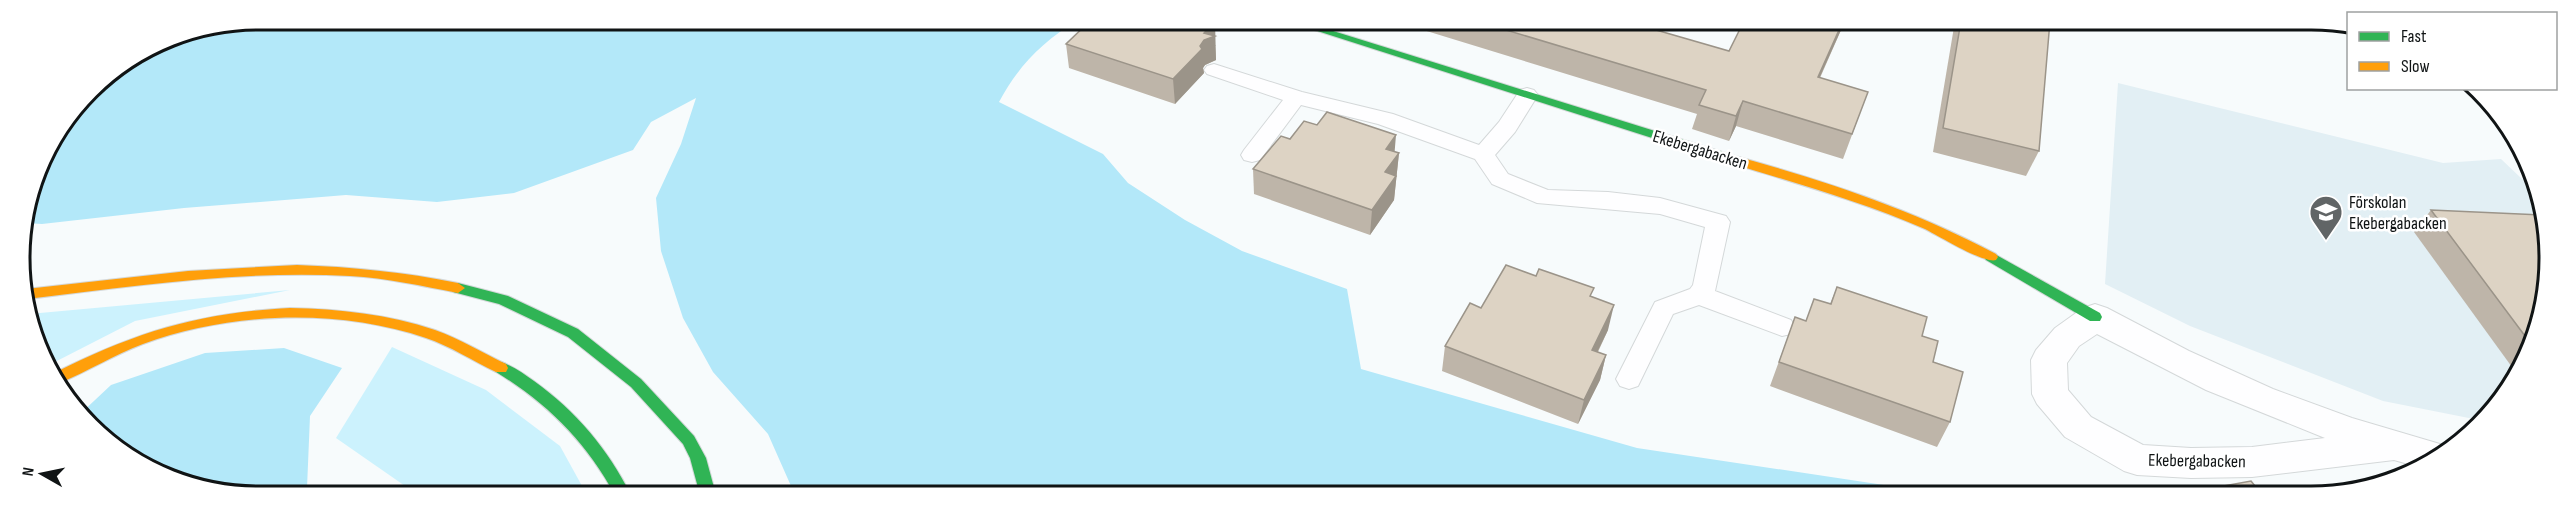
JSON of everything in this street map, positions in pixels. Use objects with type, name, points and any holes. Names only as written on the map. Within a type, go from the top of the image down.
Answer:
[{"type":"main road","name":"Ekebergabacken","points":[[1317,30],[1864,201],[1922,222],[1978,249],[2095,317]]},
{"type":"main road","points":[[33,293],[299,269],[381,274],[454,284],[508,302],[549,321],[612,358],[693,447],[705,486]]},
{"type":"main road","points":[[63,375],[90,361],[160,333],[244,316],[304,312],[365,319],[430,335],[519,377],[551,399],[585,432],[619,486]]},
{"type":"street","name":"Ekebergabacken","points":[[2392,446],[2252,462],[2191,463],[2137,460],[2078,427],[2050,394],[2049,360],[2067,337],[2095,317],[2157,352],[2259,398],[2392,446],[2427,454]]},
{"type":"lane","points":[[1214,70],[1296,97],[1385,118],[1483,154],[1500,179],[1545,198],[1608,200],[1660,206],[1718,222],[1705,287],[1699,295],[1664,308],[1629,379]]},
{"type":"lane","points":[[1483,154],[1507,127],[1527,95]]},
{"type":"lane","points":[[1252,155],[1296,97]]},
{"type":"lane","points":[[1699,295],[1782,327]]},
{"type":"shaded area","points":[[243,30],[1063,30],[1032,55],[999,102],[1103,154],[1128,183],[1185,220],[1242,251],[1347,289],[1361,369],[1637,448],[1885,486],[791,486],[768,434],[713,372],[683,318],[661,251],[656,198],[681,144],[696,98],[651,122],[633,150],[514,193],[437,202],[346,195],[184,208],[33,223],[42,185],[54,157],[77,119],[97,97],[131,68],[171,47],[214,34]]},
{"type":"shaded area","name":"Förskolan Ekebergabacken","points":[[2118,83],[2443,163],[2501,159],[2526,183],[2535,214],[2539,243],[2539,273],[2535,302],[2522,345],[2501,385],[2472,419],[2383,401],[2190,326],[2105,284]]},
{"type":"shaded area","points":[[290,290],[135,321],[55,362],[47,345],[37,313]]},
{"type":"shaded area","points":[[392,347],[486,390],[560,446],[582,486],[405,486],[336,438]]},
{"type":"shaded area","points":[[284,348],[342,368],[310,416],[307,486],[243,486],[214,482],[185,474],[131,448],[87,408],[111,385],[205,353]]},
{"type":"building","points":[[1081,30],[1207,30],[1204,33],[1215,36],[1204,40],[1200,46],[1202,49],[1173,79],[1066,44]]},
{"type":"building","points":[[1506,30],[1656,30],[1729,51],[1740,30],[1839,30],[1818,77],[1868,92],[1852,134],[1743,101],[1736,116],[1699,105],[1706,90]]},
{"type":"building","points":[[1959,30],[2049,30],[2039,151],[1943,128]]},
{"type":"building","points":[[1327,112],[1396,135],[1386,149],[1399,153],[1385,172],[1396,176],[1372,210],[1253,169],[1281,136],[1290,139],[1304,121],[1317,125]]},
{"type":"building","points":[[2431,210],[2535,215],[2539,243],[2539,273],[2535,302],[2525,336]]},
{"type":"building","points":[[1506,265],[1536,276],[1539,269],[1594,288],[1590,296],[1614,305],[1592,350],[1606,355],[1584,400],[1445,346],[1470,303],[1481,308]]},
{"type":"building","points":[[1837,287],[1927,317],[1922,336],[1938,341],[1933,362],[1963,372],[1950,422],[1779,362],[1795,317],[1806,321],[1814,299],[1831,304]]},
{"type":"building","points":[[2251,481],[2255,486],[2223,486]]},
{"type":"traffic: fast","points":[[1320,30],[1728,158]]},
{"type":"traffic: fast","points":[[1991,257],[2095,317]]},
{"type":"traffic: fast","points":[[458,288],[503,300],[573,333],[636,383],[689,440],[698,458],[706,486]]},
{"type":"traffic: fast","points":[[501,368],[539,393],[572,422],[600,456],[618,486]]},
{"type":"traffic: slow","points":[[1728,158],[1896,212],[1960,240],[1991,257]]},
{"type":"traffic: slow","points":[[33,293],[188,276],[297,270],[405,277],[458,288]]},
{"type":"traffic: slow","points":[[63,375],[125,346],[182,327],[254,315],[290,313],[326,314],[397,324],[431,334],[501,368]]},
{"type":"place","name":"Förskolan Ekebergabacken","points":[[2326,241]]}]
